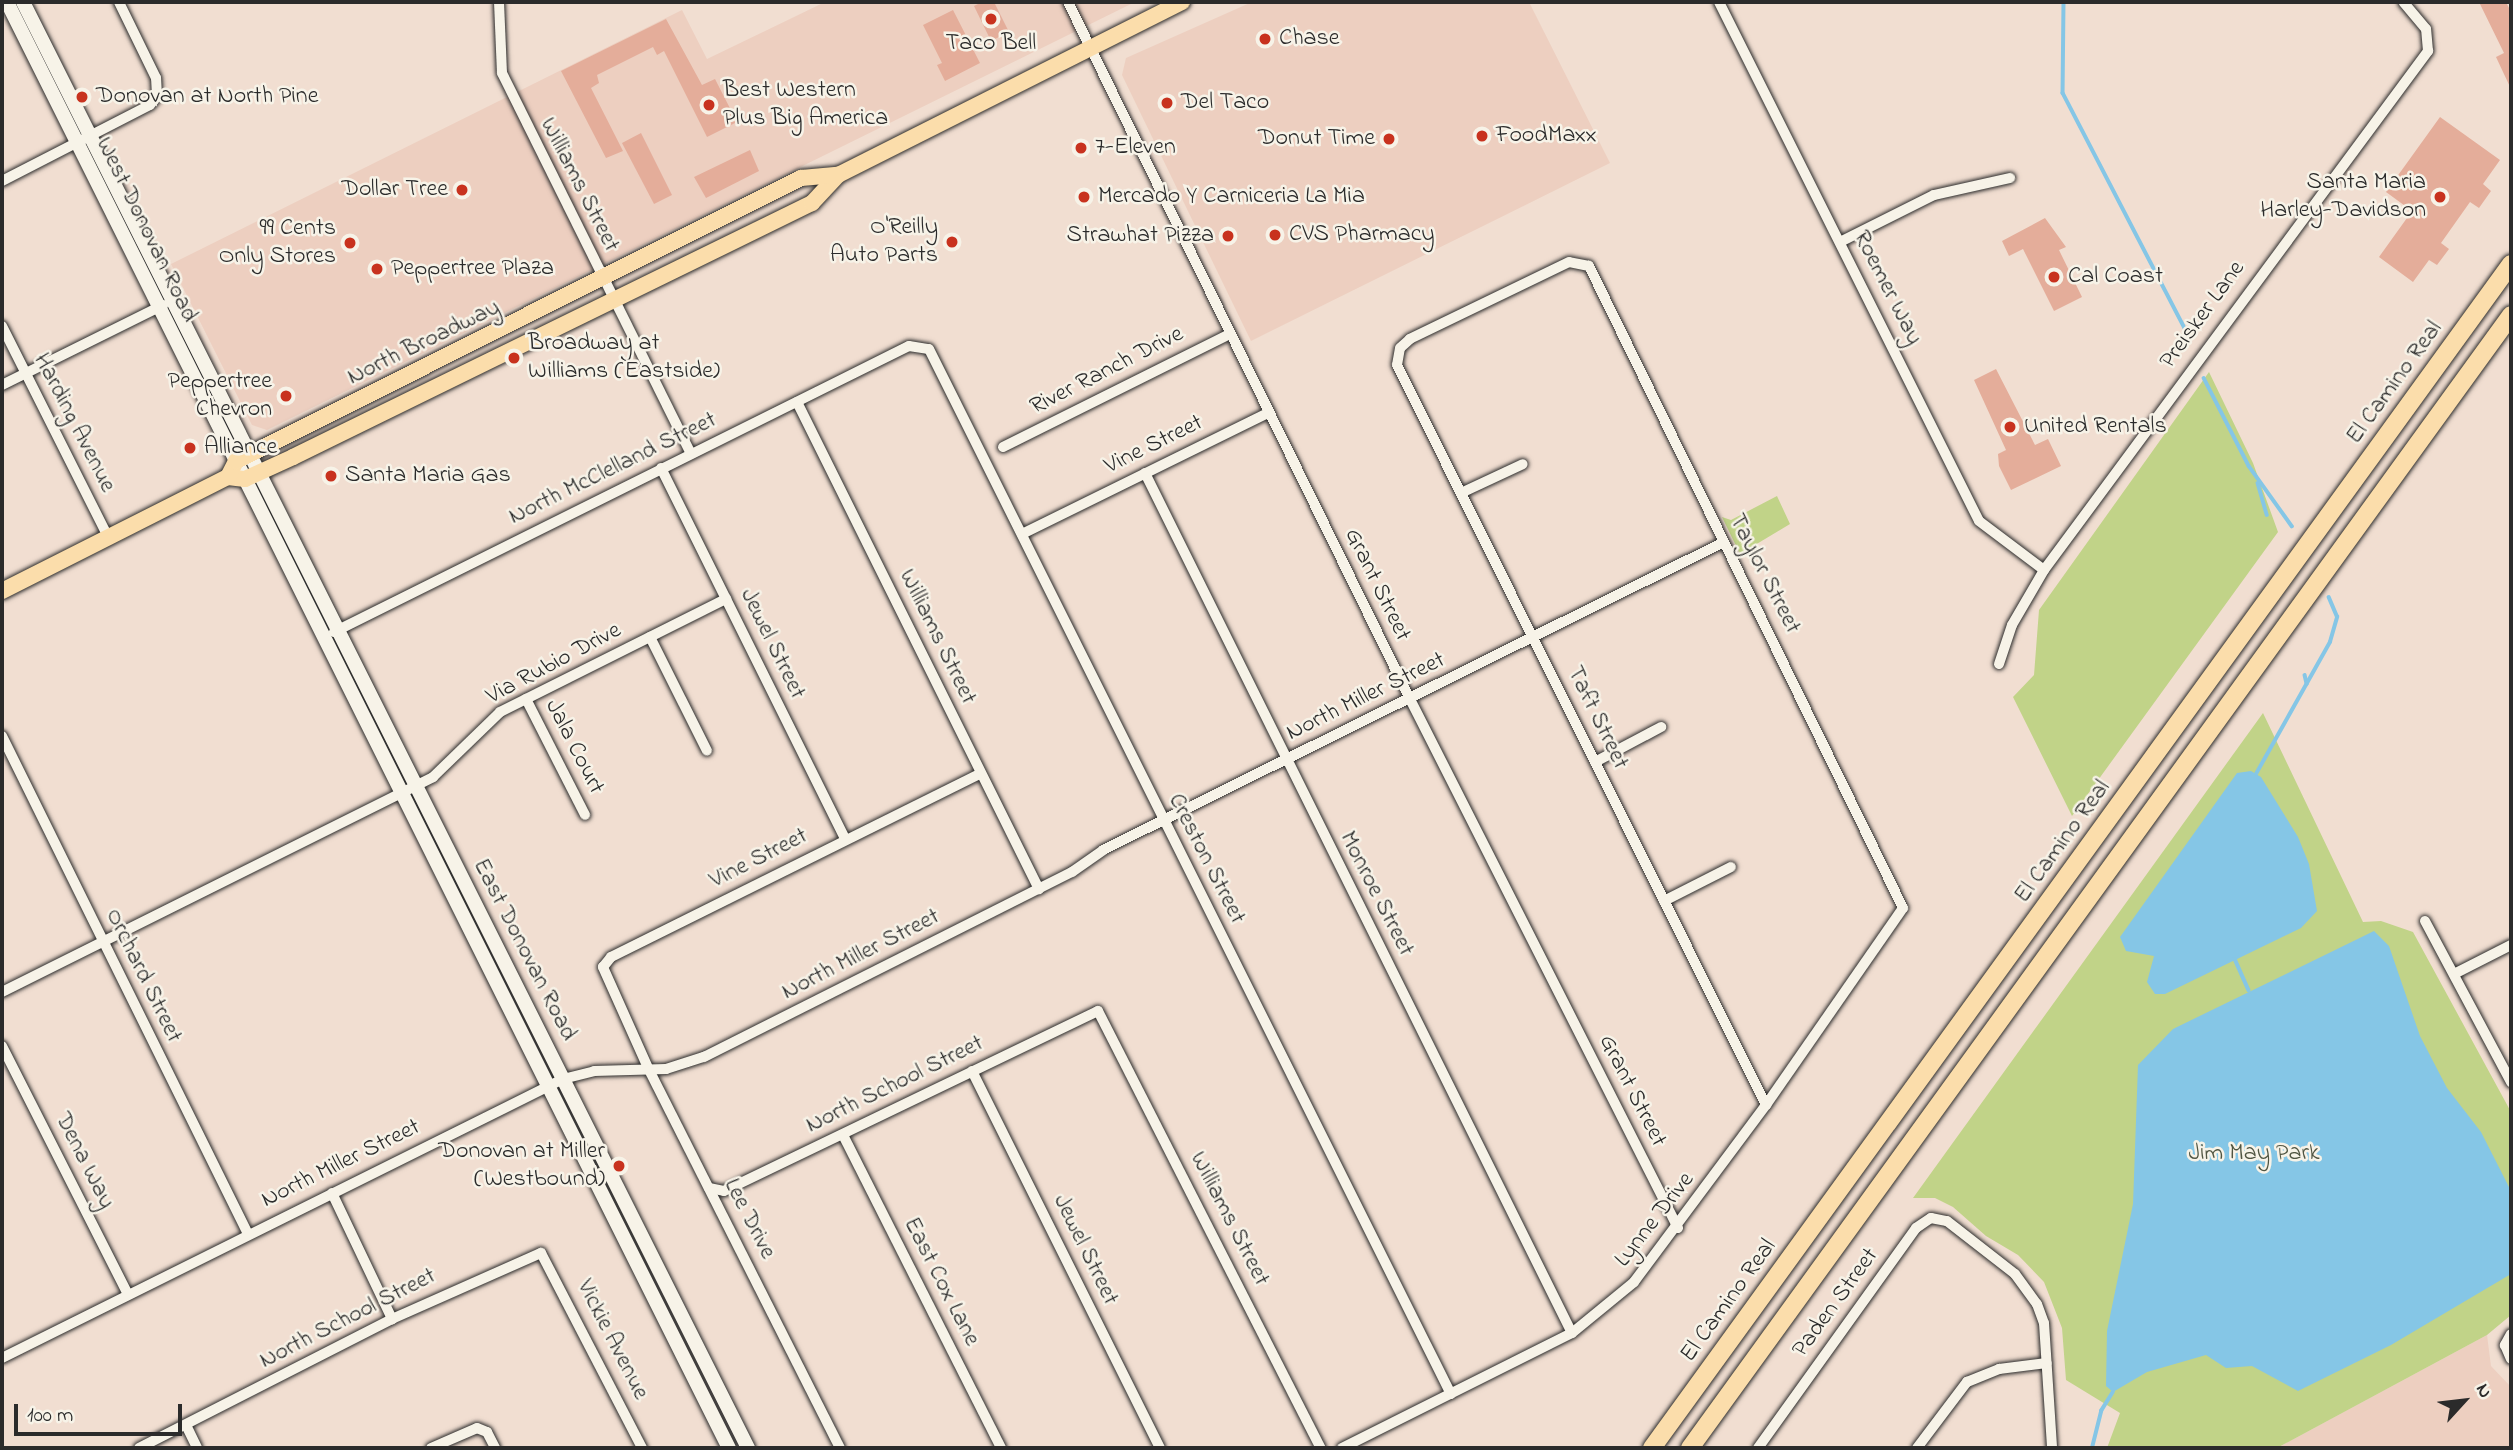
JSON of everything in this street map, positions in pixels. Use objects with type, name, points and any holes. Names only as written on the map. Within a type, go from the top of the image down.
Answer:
[{"type":"highway","name":"El Camino Real","points":[[1652,1448],[2508,268]]},
{"type":"highway","points":[[1690,1448],[2511,316]]},
{"type":"main road","name":"West Donovan Road","points":[[7,2],[84,139]]},
{"type":"main road","name":"West Donovan Road","points":[[23,2],[84,139],[252,476]]},
{"type":"main road","name":"North Broadway","points":[[252,476],[812,204],[838,175],[1182,2]]},
{"type":"main road","name":"North Broadway","points":[[243,458],[801,178],[838,175]]},
{"type":"main road","points":[[2,591],[228,477],[243,458]]},
{"type":"main road","points":[[228,477],[252,476]]},
{"type":"main road","name":"East Donovan Road","points":[[252,476],[338,630],[748,1448]]},
{"type":"main road","name":"East Donovan Road","points":[[252,476],[324,637],[729,1448]]},
{"type":"street","points":[[2,181],[150,105],[157,96],[156,78],[120,2]]},
{"type":"street","name":"Williams Street","points":[[499,2],[502,73],[691,454]]},
{"type":"street","name":"Grant Street","points":[[1068,2],[1410,699],[1678,1228]]},
{"type":"street","name":"Roemer Way","points":[[1719,2],[1979,521],[2044,570]]},
{"type":"street","name":"Preisker Lane","points":[[1999,664],[2012,625],[2044,570],[2428,51],[2426,29],[2403,2]]},
{"type":"street","points":[[1840,242],[1934,195],[2010,178]]},
{"type":"street","name":"Taylor Street","points":[[1400,348],[1569,262],[1581,261],[1589,266],[1903,908]]},
{"type":"street","points":[[2,386],[166,303]]},
{"type":"street","name":"Harding Avenue","points":[[2,326],[109,539]]},
{"type":"street","name":"River Ranch Drive","points":[[1003,447],[1230,334]]},
{"type":"street","name":"North McClelland Street","points":[[324,637],[661,468],[921,345]]},
{"type":"street","name":"Creston Street","points":[[921,345],[932,353],[1451,1394]]},
{"type":"street","name":"Taft Street","points":[[1400,348],[1397,365],[1766,1105]]},
{"type":"street","name":"Williams Street","points":[[797,402],[1039,890]]},
{"type":"street","name":"Vine Street","points":[[1022,534],[1268,413]]},
{"type":"street","points":[[1461,493],[1523,464]]},
{"type":"street","name":"Jewel Street","points":[[661,468],[845,839]]},
{"type":"street","name":"Monroe Street","points":[[1145,473],[1285,760],[1572,1333]]},
{"type":"street","name":"North Miller Street","points":[[4,1356],[563,1079],[594,1071],[649,1070],[704,1057],[1039,890],[1163,820],[1724,542]]},
{"type":"street","name":"Via Rubio Drive","points":[[416,785],[433,777],[500,712],[726,599]]},
{"type":"street","points":[[650,637],[707,751]]},
{"type":"street","name":"Jala Court","points":[[526,699],[585,815]]},
{"type":"street","points":[[1595,761],[1661,727]]},
{"type":"street","name":"Orchard Street","points":[[2,736],[248,1234]]},
{"type":"street","name":"Vine Street","points":[[619,1009],[603,967],[611,957],[980,774]]},
{"type":"street","points":[[2,992],[416,785]]},
{"type":"street","points":[[1664,901],[1731,867]]},
{"type":"street","name":"Lynne Drive","points":[[1342,1448],[1572,1333],[1634,1282],[1678,1228],[1903,908]]},
{"type":"street","points":[[2425,921],[2511,1082]]},
{"type":"street","points":[[2454,974],[2511,945]]},
{"type":"street","name":"Lee Drive","points":[[619,1009],[840,1448]]},
{"type":"street","name":"Williams Street","points":[[1098,1011],[1321,1448]]},
{"type":"street","name":"North School Street","points":[[709,1188],[724,1191],[1098,1011]]},
{"type":"street","name":"Dena Way","points":[[2,1046],[128,1294]]},
{"type":"street","name":"Jewel Street","points":[[972,1071],[1160,1448]]},
{"type":"street","name":"East Cox Lane","points":[[844,1135],[1001,1448]]},
{"type":"street","points":[[332,1193],[392,1320]]},
{"type":"street","name":"Paden Street","points":[[1758,1448],[1916,1228],[1940,1218],[2028,1288],[2044,1323],[2047,1363]]},
{"type":"street","name":"North School Street","points":[[139,1448],[392,1320],[541,1253]]},
{"type":"street","name":"Vickie Avenue","points":[[541,1253],[642,1448]]},
{"type":"street","points":[[2510,1336],[2511,1359]]},
{"type":"street","points":[[2,1344],[4,1356]]},
{"type":"street","points":[[1917,1448],[1967,1382],[1999,1369],[2047,1363],[2052,1448]]},
{"type":"street","points":[[186,1425],[197,1448]]},
{"type":"street","points":[[430,1448],[468,1430],[483,1430],[495,1448]]},
{"type":"shaded area","points":[[825,2],[1135,2],[267,430],[252,425],[171,264],[682,10],[707,59]]},
{"type":"shaded area","points":[[1252,2],[1529,2],[1610,163],[1251,341],[1122,75],[1126,58]]},
{"type":"shaded area","points":[[2487,1335],[2491,1366],[2511,1387],[2511,1448],[2277,1448]]},
{"type":"green space","points":[[2209,372],[2253,463],[2278,532],[2072,816],[2013,697],[2034,675],[2039,610]]},
{"type":"green space","points":[[1777,496],[1790,524],[1740,554],[1722,517],[1731,520]]},
{"type":"green space","name":"Jim May Park","points":[[2263,713],[2363,922],[2381,921],[2413,932],[2511,1112],[2511,1315],[2487,1335],[2277,1448],[2107,1448],[2120,1413],[2066,1380],[2062,1328],[2044,1282],[2018,1255],[1986,1236],[1953,1207],[1935,1198],[1913,1198]]},
{"type":"water","points":[[2251,771],[2261,777],[2298,837],[2309,864],[2317,911],[2301,928],[2165,994],[2155,994],[2147,982],[2154,956],[2126,951],[2120,937],[2237,773]]},
{"type":"water","points":[[2374,931],[2389,946],[2420,1036],[2447,1088],[2481,1132],[2511,1191],[2511,1274],[2391,1345],[2298,1391],[2252,1366],[2226,1368],[2206,1355],[2147,1372],[2113,1392],[2106,1386],[2107,1331],[2133,1204],[2138,1065],[2173,1029]]},
{"type":"building","name":"Taco Bell","points":[[982,2],[994,2],[1009,32],[991,41],[974,6]]},
{"type":"building","points":[[2479,2],[2506,2],[2511,12],[2511,89],[2496,57],[2504,53]]},
{"type":"building","points":[[953,10],[980,63],[945,81],[937,65],[942,63],[923,25]]},
{"type":"building","name":"Best Western Plus Big America","points":[[666,19],[702,85],[715,79],[737,122],[707,137],[664,51],[657,55],[653,47],[597,75],[599,83],[591,88],[623,151],[606,158],[561,71]]},
{"type":"building","name":"Santa Maria Harley-Davidson","points":[[2440,117],[2500,160],[2483,184],[2491,191],[2479,208],[2470,202],[2441,243],[2449,249],[2437,265],[2429,260],[2413,282],[2379,257],[2412,211],[2386,192]]},
{"type":"building","points":[[641,133],[672,195],[654,204],[622,143]]},
{"type":"building","points":[[750,150],[759,171],[706,198],[694,177]]},
{"type":"building","name":"Cal Coast","points":[[2045,218],[2066,247],[2059,250],[2082,297],[2054,311],[2023,249],[2009,256],[2002,241]]},
{"type":"building","name":"United Rentals","points":[[1996,369],[2035,445],[2048,439],[2061,466],[2011,490],[1999,466],[1998,454],[2006,450],[1974,380]]},
{"type":"waterway","points":[[2064,2],[2063,93],[2187,332]]},
{"type":"waterway","points":[[2204,378],[2249,466],[2292,526]]},
{"type":"waterway","points":[[2258,483],[2267,515]]},
{"type":"waterway","points":[[2256,774],[2330,642],[2337,617],[2329,598]]},
{"type":"waterway","points":[[2305,675],[2307,684]]},
{"type":"waterway","points":[[2235,959],[2249,990]]},
{"type":"waterway","points":[[2092,1448],[2101,1411],[2113,1392]]},
{"type":"place","name":"Taco Bell","points":[[991,19]]},
{"type":"place","name":"Chase","points":[[1265,39]]},
{"type":"place","name":"Donovan at North Pine","points":[[82,97]]},
{"type":"place","name":"Del Taco","points":[[1167,103]]},
{"type":"place","name":"Best Western Plus Big America","points":[[709,105]]},
{"type":"place","name":"FoodMaxx","points":[[1482,136]]},
{"type":"place","name":"Donut Time","points":[[1389,139]]},
{"type":"place","name":"7-Eleven","points":[[1081,148]]},
{"type":"place","name":"Dollar Tree","points":[[462,190]]},
{"type":"place","name":"Mercado Y Carniceria La Mia","points":[[1084,197]]},
{"type":"place","name":"Santa Maria Harley-Davidson","points":[[2440,197]]},
{"type":"place","name":"CVS Pharmacy","points":[[1275,235]]},
{"type":"place","name":"Strawhat Pizza","points":[[1228,236]]},
{"type":"place","name":"O'Reilly Auto Parts","points":[[952,242]]},
{"type":"place","name":"99 Cents Only Stores","points":[[350,243]]},
{"type":"place","name":"Peppertree Plaza","points":[[377,269]]},
{"type":"place","name":"Cal Coast","points":[[2054,277]]},
{"type":"place","name":"Broadway at Williams (Eastside)","points":[[514,358]]},
{"type":"place","name":"Peppertree Chevron","points":[[286,396]]},
{"type":"place","name":"United Rentals","points":[[2010,427]]},
{"type":"place","name":"Alliance","points":[[190,448]]},
{"type":"place","name":"Santa Maria Gas","points":[[331,476]]},
{"type":"place","name":"Donovan at Miller (Westbound)","points":[[619,1166]]}]
